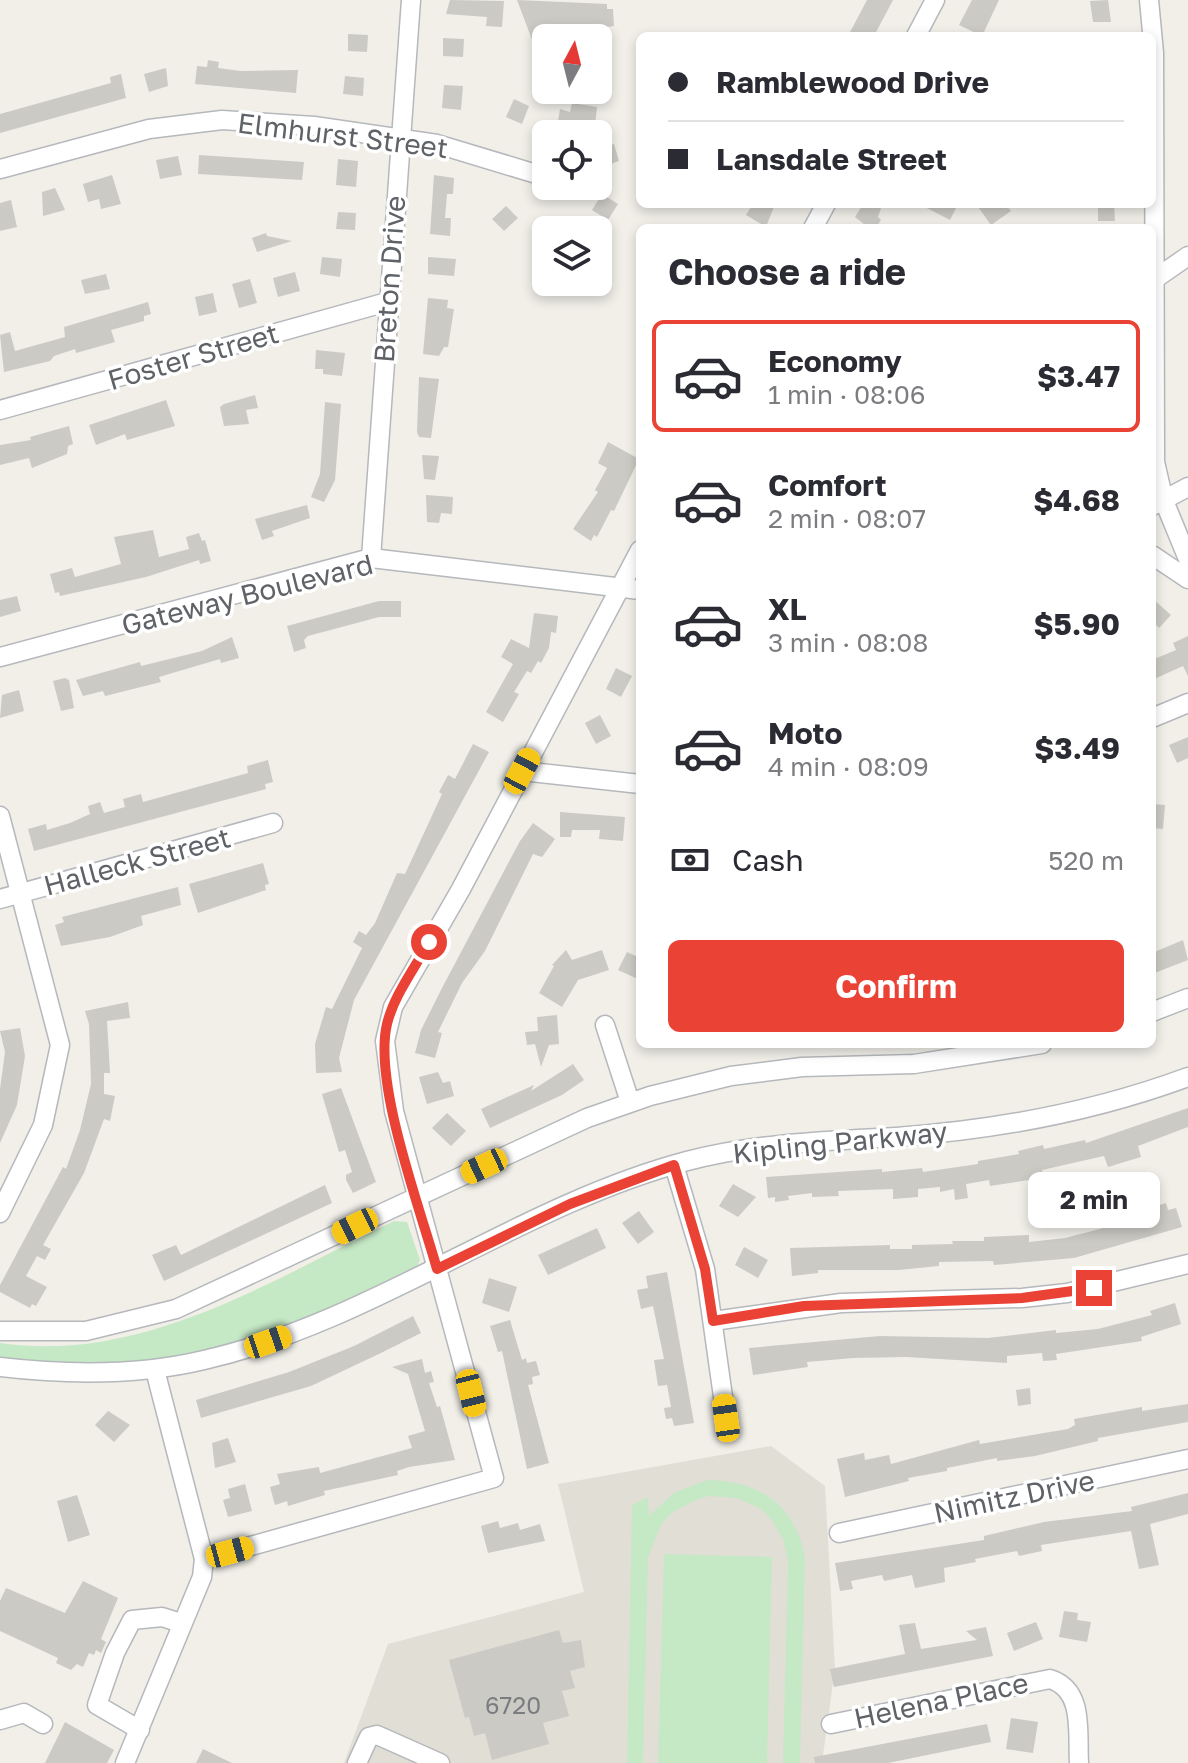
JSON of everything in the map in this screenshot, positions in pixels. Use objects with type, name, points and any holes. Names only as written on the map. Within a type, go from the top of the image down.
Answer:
[{"type":"street","name":"Breton Drive","points":[[371,558],[411,0]]},
{"type":"street","points":[[918,32],[935,0]]},
{"type":"street","points":[[1149,0],[1152,32]]},
{"type":"street","name":"Elmhurst Street","points":[[0,169],[149,129],[189,122],[259,121],[474,152],[532,172]]},
{"type":"street","points":[[1156,278],[1188,256]]},
{"type":"street","name":"Foster Street","points":[[0,410],[387,302]]},
{"type":"street","points":[[1156,476],[1158,504],[1188,559]]},
{"type":"street","points":[[1158,504],[1188,487]]},
{"type":"street","points":[[204,1559],[494,1478],[417,1198],[387,1073],[385,1041],[388,1019],[636,557]]},
{"type":"street","name":"Gateway Boulevard","points":[[0,657],[371,558],[636,589]]},
{"type":"street","points":[[1156,558],[1188,579]]},
{"type":"street","points":[[1156,716],[1188,703]]},
{"type":"street","points":[[522,771],[636,784]]},
{"type":"street","points":[[0,816],[23,893],[60,1045],[43,1125],[0,1213]]},
{"type":"street","name":"Halleck Street","points":[[0,899],[273,823]]},
{"type":"street","points":[[1156,1010],[1188,998]]},
{"type":"street","points":[[605,1025],[630,1102]]},
{"type":"street","points":[[0,1331],[86,1331],[154,1316],[235,1284],[587,1118],[630,1102],[731,1076],[802,1067],[914,1064],[997,1048]]},
{"type":"street","name":"Kipling Parkway","points":[[0,1367],[64,1373],[155,1370],[204,1361],[287,1335],[437,1269],[570,1204],[674,1165],[796,1141],[942,1132],[1082,1110],[1188,1077]]},
{"type":"street","points":[[674,1165],[705,1269],[726,1418]]},
{"type":"street","points":[[713,1321],[841,1303],[1022,1298],[1067,1293],[1188,1264]]},
{"type":"street","points":[[125,1763],[202,1577],[204,1559],[155,1370]]},
{"type":"street","name":"Nimitz Drive","points":[[839,1533],[1188,1459]]},
{"type":"street","points":[[140,1730],[97,1705],[115,1653],[132,1620],[162,1617],[181,1623]]},
{"type":"street","name":"Helena Place","points":[[831,1724],[1050,1679],[1065,1686],[1075,1701],[1079,1763]]},
{"type":"street","points":[[0,1720],[24,1713],[43,1724]]},
{"type":"street","points":[[357,1763],[369,1737],[377,1735],[440,1763]]},
{"type":"shaded area","points":[[771,1446],[825,1486],[835,1668],[822,1763],[344,1763],[388,1644],[584,1592],[558,1484]]},
{"type":"green space","points":[[394,1221],[407,1222],[420,1260],[416,1268],[284,1330],[220,1350],[98,1369],[0,1362],[0,1343],[52,1346],[104,1341],[154,1329],[204,1312]]},
{"type":"green space","points":[[708,1480],[744,1485],[773,1500],[785,1511],[801,1541],[805,1560],[800,1763],[783,1763],[788,1561],[783,1539],[761,1509],[737,1498],[709,1496],[671,1513],[661,1525],[648,1557],[643,1763],[627,1763],[632,1505],[648,1497],[649,1516],[675,1492]]},
{"type":"green space","points":[[664,1554],[772,1557],[767,1763],[658,1763]]},
{"type":"building","points":[[450,0],[504,1],[502,27],[486,26],[487,17],[446,14]]},
{"type":"building","points":[[517,0],[607,4],[607,9],[613,9],[614,26],[532,24],[532,40]]},
{"type":"building","points":[[867,0],[893,0],[876,32],[850,32]]},
{"type":"building","points":[[972,0],[999,0],[984,32],[974,32],[959,25]]},
{"type":"building","points":[[1108,0],[1111,22],[1093,22],[1090,1]]},
{"type":"building","points":[[348,34],[368,35],[367,52],[348,51]]},
{"type":"building","points":[[443,38],[464,39],[463,57],[443,56]]},
{"type":"building","points":[[208,60],[219,62],[218,68],[241,71],[298,70],[296,93],[195,84],[197,66],[207,67]]},
{"type":"building","points":[[166,68],[168,86],[149,92],[144,74]]},
{"type":"building","points":[[121,74],[126,98],[0,133],[0,114],[111,83],[110,77]]},
{"type":"building","points":[[345,76],[364,78],[363,96],[343,94]]},
{"type":"building","points":[[444,85],[463,86],[461,110],[442,108]]},
{"type":"building","points":[[514,99],[529,106],[522,124],[506,117]]},
{"type":"building","points":[[572,104],[597,107],[596,120],[558,120],[560,109],[570,112]]},
{"type":"building","points":[[612,145],[619,161],[612,163]]},
{"type":"building","points":[[199,155],[304,162],[302,180],[198,174]]},
{"type":"building","points":[[178,156],[182,175],[160,179],[156,160]]},
{"type":"building","points":[[338,159],[358,161],[356,187],[336,185]]},
{"type":"building","points":[[112,175],[121,204],[101,209],[99,199],[88,202],[83,184]]},
{"type":"building","points":[[434,175],[454,178],[453,194],[447,194],[445,218],[451,218],[450,236],[430,234]]},
{"type":"building","points":[[55,188],[65,210],[43,216],[42,192]]},
{"type":"building","points":[[11,200],[17,227],[0,231],[0,203]]},
{"type":"building","points":[[598,200],[612,200],[618,204],[610,216],[602,216],[592,210]]},
{"type":"building","points":[[506,206],[518,218],[504,231],[492,219]]},
{"type":"building","points":[[750,208],[773,208],[767,224],[761,224],[746,215]]},
{"type":"building","points":[[861,208],[881,208],[878,224],[864,224],[855,217]]},
{"type":"building","points":[[927,208],[956,208],[950,220]]},
{"type":"building","points":[[979,208],[1008,208],[1011,211],[992,224]]},
{"type":"building","points":[[1098,208],[1114,208],[1115,221],[1098,221]]},
{"type":"building","points":[[338,212],[356,213],[355,230],[336,229]]},
{"type":"building","points":[[266,233],[267,236],[292,241],[257,252],[252,238]]},
{"type":"building","points":[[322,257],[342,259],[340,277],[320,274]]},
{"type":"building","points":[[428,257],[456,259],[454,276],[428,274]]},
{"type":"building","points":[[295,272],[300,291],[278,297],[273,278]]},
{"type":"building","points":[[106,274],[110,289],[85,294],[81,280]]},
{"type":"building","points":[[250,279],[257,303],[239,308],[232,284]]},
{"type":"building","points":[[213,293],[217,312],[199,316],[195,297]]},
{"type":"building","points":[[428,298],[448,300],[447,308],[454,309],[448,347],[444,347],[439,356],[423,354]]},
{"type":"building","points":[[148,302],[151,314],[144,316],[144,321],[111,330],[115,342],[76,353],[75,349],[54,356],[50,361],[4,372],[0,335],[10,332],[15,351],[65,337],[64,327]]},
{"type":"building","points":[[316,350],[345,353],[342,376],[323,374],[323,369],[315,369]]},
{"type":"building","points":[[419,377],[439,379],[431,438],[419,437],[417,432]]},
{"type":"building","points":[[255,395],[258,408],[246,410],[249,424],[224,426],[220,407]]},
{"type":"building","points":[[166,400],[175,426],[127,440],[125,434],[96,445],[89,425]]},
{"type":"building","points":[[325,402],[341,404],[335,480],[324,502],[311,497],[320,474]]},
{"type":"building","points":[[69,426],[73,444],[68,446],[67,454],[32,468],[29,458],[0,465],[0,445],[31,440],[30,437]]},
{"type":"building","points":[[608,442],[636,457],[636,465],[614,511],[611,510],[597,537],[594,535],[591,541],[573,529],[598,492],[595,490],[607,468],[598,463]]},
{"type":"building","points":[[422,455],[439,456],[435,480],[424,479]]},
{"type":"building","points":[[426,495],[453,497],[452,514],[441,513],[439,523],[427,522]]},
{"type":"building","points":[[307,505],[310,518],[272,531],[274,536],[262,540],[255,519]]},
{"type":"building","points":[[153,530],[159,557],[189,549],[186,537],[199,533],[202,541],[205,540],[211,561],[200,564],[199,560],[146,577],[60,596],[59,592],[55,593],[50,574],[72,568],[75,577],[121,564],[114,537]]},
{"type":"building","points":[[17,596],[21,611],[0,617],[0,600]]},
{"type":"building","points":[[379,601],[401,601],[401,617],[379,617],[308,636],[304,640],[306,648],[294,652],[287,626]]},
{"type":"building","points":[[1156,602],[1171,615],[1159,628],[1156,625]]},
{"type":"building","points":[[534,613],[558,616],[556,633],[551,632],[549,648],[541,663],[538,661],[531,673],[527,671],[514,692],[519,694],[503,722],[486,712],[513,664],[501,657],[511,639],[529,648]]},
{"type":"building","points":[[1188,636],[1188,676],[1183,666],[1156,678],[1156,658],[1176,650],[1173,643]]},
{"type":"building","points":[[232,637],[239,658],[221,663],[220,659],[159,677],[161,682],[105,696],[103,691],[83,696],[76,680],[140,662],[141,666],[202,651]]},
{"type":"building","points":[[616,668],[632,676],[621,697],[606,689]]},
{"type":"building","points":[[69,680],[74,708],[61,711],[53,681]]},
{"type":"building","points":[[19,690],[24,711],[0,718],[2,695]]},
{"type":"building","points":[[600,715],[611,736],[596,744],[585,723]]},
{"type":"building","points":[[1188,737],[1188,758],[1177,763],[1169,745]]},
{"type":"building","points":[[473,744],[489,752],[354,1000],[339,1058],[342,1072],[316,1073],[315,1044],[326,1007],[332,1009],[362,948],[353,942],[359,931],[366,935],[375,923],[397,873],[405,874],[442,794],[439,792],[448,775],[455,779]]},
{"type":"building","points":[[268,760],[273,782],[265,784],[266,789],[34,851],[28,829],[46,824],[47,830],[70,823],[90,814],[88,806],[100,802],[104,813],[125,807],[123,799],[141,794],[143,802],[248,773],[247,766]]},
{"type":"building","points":[[1156,804],[1165,805],[1163,829],[1156,828]]},
{"type":"building","points":[[560,812],[625,817],[623,841],[599,839],[600,830],[572,830],[571,837],[560,837]]},
{"type":"building","points":[[533,823],[555,839],[542,857],[533,854],[485,951],[462,983],[438,1032],[442,1033],[435,1058],[415,1053],[421,1030],[442,988],[520,841]]},
{"type":"building","points":[[263,863],[269,884],[265,885],[266,890],[198,913],[189,884]]},
{"type":"building","points":[[178,887],[181,905],[141,916],[143,925],[110,937],[61,946],[55,925],[64,922],[62,917]]},
{"type":"building","points":[[1183,940],[1188,960],[1156,972],[1156,951]]},
{"type":"building","points":[[566,950],[572,960],[602,950],[609,970],[578,980],[562,1007],[539,993],[552,965]]},
{"type":"building","points":[[627,952],[636,956],[636,978],[618,970]]},
{"type":"building","points":[[128,1002],[130,1018],[107,1021],[110,1073],[104,1073],[104,1094],[115,1096],[110,1121],[104,1119],[84,1173],[43,1245],[51,1249],[45,1260],[37,1256],[26,1276],[47,1287],[36,1306],[32,1304],[30,1308],[0,1292],[0,1285],[63,1167],[66,1169],[80,1130],[91,1084],[89,1024],[85,1011]]},
{"type":"building","points":[[557,1015],[559,1044],[549,1045],[541,1067],[535,1044],[527,1045],[525,1032],[538,1031],[537,1017]]},
{"type":"building","points":[[20,1028],[25,1056],[17,1105],[0,1143],[0,1089],[5,1052],[0,1031]]},
{"type":"building","points":[[573,1064],[584,1080],[562,1095],[490,1128],[481,1109],[534,1085],[531,1091]]},
{"type":"building","points":[[438,1072],[443,1083],[450,1081],[454,1096],[427,1104],[419,1077]]},
{"type":"building","points":[[341,1088],[376,1182],[353,1193],[346,1180],[346,1175],[352,1172],[345,1150],[339,1152],[322,1094]]},
{"type":"building","points":[[1188,1108],[1188,1127],[1138,1146],[1141,1157],[1108,1167],[1104,1156],[1042,1170],[1043,1176],[1029,1180],[990,1186],[989,1180],[966,1184],[968,1198],[955,1200],[954,1189],[940,1192],[940,1187],[918,1189],[918,1197],[893,1199],[893,1189],[838,1191],[839,1196],[812,1197],[812,1193],[788,1196],[789,1200],[775,1202],[775,1197],[768,1198],[766,1177],[882,1169],[882,1172],[922,1168],[923,1172],[978,1164],[978,1161],[1019,1154],[1018,1151],[1043,1145],[1044,1149],[1085,1140],[1086,1143]]},
{"type":"building","points":[[447,1113],[466,1131],[451,1146],[432,1128]]},
{"type":"building","points":[[733,1184],[756,1197],[738,1217],[719,1206]]},
{"type":"building","points":[[325,1185],[332,1203],[164,1281],[152,1255],[176,1245],[181,1255]]},
{"type":"building","points":[[1166,1203],[1168,1210],[1176,1208],[1182,1227],[1074,1258],[994,1265],[993,1261],[939,1262],[939,1266],[899,1270],[818,1270],[818,1273],[792,1276],[790,1248],[890,1245],[890,1249],[912,1249],[912,1245],[984,1241],[984,1237],[1029,1235],[1029,1242],[1065,1238],[1142,1218],[1141,1211]]},
{"type":"building","points":[[639,1211],[654,1232],[638,1244],[622,1223]]},
{"type":"building","points":[[597,1228],[606,1248],[548,1275],[538,1255]]},
{"type":"building","points":[[744,1247],[768,1260],[758,1278],[735,1265]]},
{"type":"building","points":[[667,1272],[694,1423],[674,1426],[672,1418],[666,1419],[664,1408],[671,1407],[667,1385],[658,1386],[654,1360],[664,1359],[653,1306],[641,1309],[637,1290],[648,1288],[646,1276]]},
{"type":"building","points":[[489,1278],[517,1287],[509,1312],[482,1303]]},
{"type":"building","points":[[1175,1303],[1181,1324],[1141,1337],[1142,1341],[1056,1354],[1057,1360],[1043,1361],[1042,1353],[1007,1356],[1007,1363],[906,1357],[853,1358],[807,1362],[808,1367],[753,1375],[749,1348],[880,1336],[988,1338],[1056,1330],[1056,1333],[1098,1329],[1152,1315],[1150,1311]]},
{"type":"building","points":[[413,1316],[421,1333],[383,1352],[311,1386],[201,1418],[196,1400],[289,1372],[354,1346]]},
{"type":"building","points":[[510,1320],[522,1360],[526,1358],[527,1363],[536,1361],[540,1375],[532,1377],[533,1384],[528,1385],[549,1463],[527,1469],[502,1351],[498,1352],[490,1326]]},
{"type":"building","points":[[422,1359],[425,1373],[431,1371],[434,1382],[429,1383],[437,1407],[440,1406],[455,1460],[409,1467],[397,1471],[398,1475],[324,1491],[325,1495],[288,1506],[287,1501],[275,1505],[270,1487],[280,1484],[277,1474],[319,1467],[320,1473],[412,1448],[408,1436],[425,1431],[408,1374],[392,1367]]},
{"type":"building","points":[[1030,1388],[1031,1404],[1018,1406],[1016,1390]]},
{"type":"building","points":[[1188,1404],[1188,1422],[1098,1438],[1098,1441],[1035,1456],[997,1461],[997,1458],[947,1468],[947,1471],[908,1478],[909,1481],[845,1497],[837,1459],[864,1453],[865,1460],[889,1455],[891,1464],[979,1440],[980,1444],[1068,1429],[1075,1425],[1074,1419],[1142,1407],[1142,1411]]},
{"type":"building","points":[[108,1411],[130,1425],[114,1442],[95,1425]]},
{"type":"building","points":[[228,1438],[236,1462],[215,1468],[212,1443]]},
{"type":"building","points":[[245,1484],[252,1511],[228,1517],[223,1500],[230,1498],[228,1489]]},
{"type":"building","points":[[1188,1493],[1188,1514],[1150,1524],[1159,1565],[1139,1569],[1131,1531],[1041,1545],[1042,1551],[1019,1556],[1017,1551],[975,1559],[976,1562],[944,1568],[945,1582],[915,1588],[912,1575],[884,1581],[882,1575],[851,1581],[853,1589],[840,1591],[835,1563],[984,1540],[984,1536],[1044,1522],[1132,1511],[1131,1507]]},
{"type":"building","points":[[77,1495],[90,1535],[68,1542],[57,1501]]},
{"type":"building","points":[[498,1521],[500,1528],[518,1523],[520,1530],[540,1524],[545,1541],[488,1553],[481,1526]]},
{"type":"building","points":[[83,1581],[118,1598],[101,1639],[106,1642],[101,1653],[96,1650],[94,1655],[89,1653],[83,1667],[77,1664],[71,1670],[56,1663],[58,1658],[0,1631],[0,1601],[6,1588],[65,1613]]},
{"type":"building","points":[[1064,1611],[1078,1613],[1077,1620],[1091,1622],[1087,1642],[1059,1637]]},
{"type":"building","points":[[1036,1622],[1043,1639],[1014,1651],[1007,1633]]},
{"type":"building","points":[[915,1623],[921,1649],[977,1640],[966,1631],[986,1627],[993,1656],[834,1687],[830,1669],[905,1654],[899,1625]]},
{"type":"building","points":[[559,1630],[563,1643],[581,1640],[585,1667],[570,1671],[575,1688],[562,1691],[569,1716],[543,1723],[549,1744],[492,1760],[485,1733],[474,1736],[469,1717],[465,1718],[449,1660]]},
{"type":"building","points":[[1011,1718],[1038,1722],[1033,1753],[1006,1749]]},
{"type":"building","points":[[65,1722],[114,1750],[107,1763],[45,1763]]},
{"type":"building","points":[[987,1724],[991,1742],[888,1763],[815,1763],[814,1757]]},
{"type":"building","points":[[203,1749],[232,1763],[196,1763]]},
{"type":"route","points":[[429,942],[388,1019],[385,1053],[394,1111],[437,1269],[455,1257],[570,1204],[674,1165],[705,1269],[713,1321],[804,1306],[1022,1298],[1094,1288]]}]
